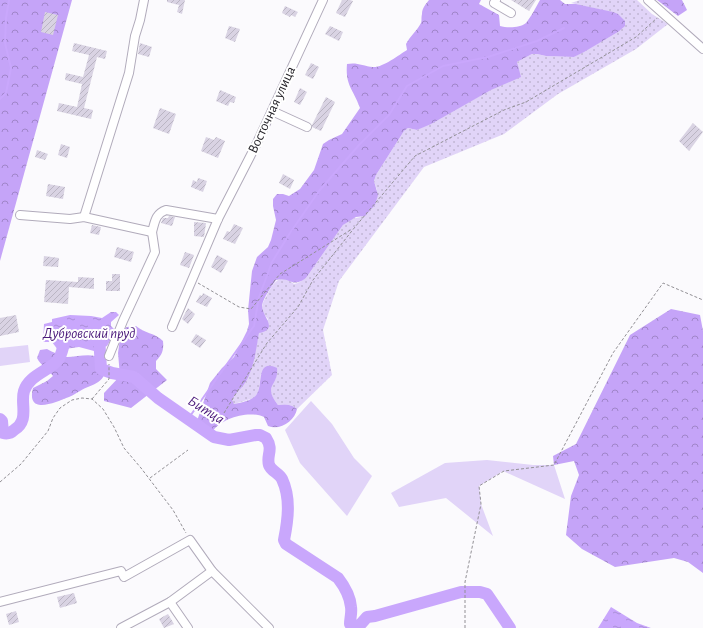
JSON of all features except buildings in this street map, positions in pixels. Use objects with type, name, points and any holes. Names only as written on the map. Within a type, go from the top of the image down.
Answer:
[{"type":"street","points":[[84,217],[129,73],[135,36],[144,0]]},
{"type":"street","name":"Восточная улица","points":[[172,327],[218,219],[256,145],[323,0]]},
{"type":"street","points":[[496,0],[494,3],[511,13]]},
{"type":"street","points":[[648,0],[703,49]]},
{"type":"street","points":[[272,111],[307,127]]},
{"type":"street","points":[[109,356],[123,321],[155,252],[152,232],[157,216],[160,212],[166,210],[218,219]]},
{"type":"street","points":[[20,215],[70,219],[84,217],[152,232]]},
{"type":"street","points":[[0,602],[121,571],[124,577],[190,540],[212,571],[269,628]]},
{"type":"street","points":[[121,628],[170,602],[212,571]]},
{"type":"street","points":[[170,602],[188,628]]},
{"type":"path","points":[[224,413],[267,343],[298,307],[313,280],[355,227],[415,156],[504,110],[526,102],[636,37],[662,13]]},
{"type":"path","points":[[192,280],[239,307],[251,309],[280,274],[355,227]]},
{"type":"path","points":[[465,628],[466,582],[481,504],[479,486],[504,471],[554,465],[613,353],[663,283],[703,300]]},
{"type":"path","points":[[92,399],[109,379],[109,368]]},
{"type":"path","points":[[0,482],[21,464],[48,431],[52,418],[60,408],[72,400],[82,398],[92,399],[103,409],[114,426],[124,448],[173,510],[190,540]]},
{"type":"path","points":[[150,479],[188,450]]},
{"type":"shaded area","points":[[580,0],[637,0],[652,14],[668,24],[636,49],[558,94],[504,134],[424,167],[339,281],[323,330],[332,375],[297,409],[293,406],[284,404],[278,405],[271,392],[276,378],[261,374],[258,394],[254,398],[234,404],[231,400],[245,383],[250,373],[259,333],[268,319],[263,312],[262,306],[274,283],[278,280],[285,279],[294,284],[306,278],[343,225],[351,219],[361,217],[377,190],[374,181],[376,175],[404,131],[408,128],[417,130],[500,85],[520,77],[517,62],[532,54],[574,57],[618,32],[602,10],[571,3]]},
{"type":"shaded area","points":[[28,345],[30,362],[0,366],[0,348]]},
{"type":"shaded area","points":[[311,401],[332,424],[354,458],[372,476],[347,516],[300,463],[285,430]]},
{"type":"shaded area","points":[[487,460],[533,465],[554,465],[565,499],[503,471],[479,486],[481,504],[493,536],[446,498],[399,507],[391,493],[445,463]]},
{"type":"green space","points":[[0,0],[72,0],[0,261]]},
{"type":"green space","points":[[429,0],[481,0],[479,4],[499,15],[500,26],[517,27],[526,23],[540,0],[560,0],[565,4],[576,4],[618,14],[625,21],[625,26],[618,32],[574,57],[532,54],[517,62],[521,77],[491,90],[431,124],[417,130],[408,128],[404,131],[376,175],[374,181],[378,195],[375,205],[365,216],[356,217],[343,225],[306,278],[297,282],[281,279],[276,280],[263,302],[262,309],[269,325],[265,331],[259,333],[251,372],[245,383],[232,400],[234,404],[253,398],[259,390],[263,369],[270,366],[277,368],[276,379],[271,389],[273,398],[278,405],[284,404],[293,406],[297,409],[296,413],[286,424],[277,427],[268,426],[264,417],[251,414],[243,415],[228,419],[216,427],[212,432],[197,421],[210,383],[222,368],[234,357],[247,331],[249,324],[248,310],[252,271],[257,257],[268,247],[276,220],[273,199],[277,194],[289,196],[300,189],[314,170],[323,144],[342,134],[360,108],[350,88],[347,78],[347,64],[354,63],[369,67],[377,67],[407,50],[406,44],[409,38],[418,29],[421,23],[424,6]]},
{"type":"green space","points":[[657,0],[682,0],[687,10],[678,16]]},
{"type":"green space","points":[[671,309],[700,315],[703,331],[703,573],[688,562],[674,558],[615,567],[582,549],[566,535],[571,496],[579,475],[574,461],[554,465],[553,456],[576,444],[630,335]]},
{"type":"green space","points":[[136,326],[157,336],[163,341],[162,352],[156,361],[156,369],[167,380],[131,408],[104,401],[104,393],[120,376],[118,353],[121,331],[127,327]]},
{"type":"green space","points":[[47,349],[67,357],[88,355],[96,356],[103,363],[104,375],[102,379],[57,402],[44,405],[34,402],[32,397],[33,388],[47,381],[53,376],[37,358],[40,350]]},
{"type":"water","name":"Дубровский пруд","points":[[111,312],[116,312],[119,315],[111,322],[111,326],[116,331],[107,346],[94,351],[79,347],[58,350],[52,342],[43,342],[44,324],[52,322],[52,319],[70,315],[102,318]]},
{"type":"water","points":[[611,607],[637,623],[651,628],[598,628]]},
{"type":"waterway","points":[[0,99],[6,93],[11,68],[5,43],[6,18],[9,0]]},
{"type":"waterway","points":[[188,419],[254,326],[259,297],[272,262],[290,233],[319,191],[359,145],[389,115],[407,86],[443,66],[488,57],[537,41],[564,28]]},
{"type":"waterway","name":"Битца","points":[[96,336],[99,336],[101,369],[112,373],[134,377],[158,398],[214,437],[229,440],[260,435],[266,438],[270,449],[268,458],[269,465],[271,469],[282,479],[287,494],[287,525],[284,540],[286,544],[338,578],[350,599],[350,624],[353,626],[360,625],[367,617],[461,592],[480,592],[487,594],[510,628]]},
{"type":"waterway","name":"Битца","points":[[0,419],[2,421],[3,433],[10,433],[19,426],[22,422],[24,412],[24,391],[30,381],[58,360],[65,340],[70,339]]}]
